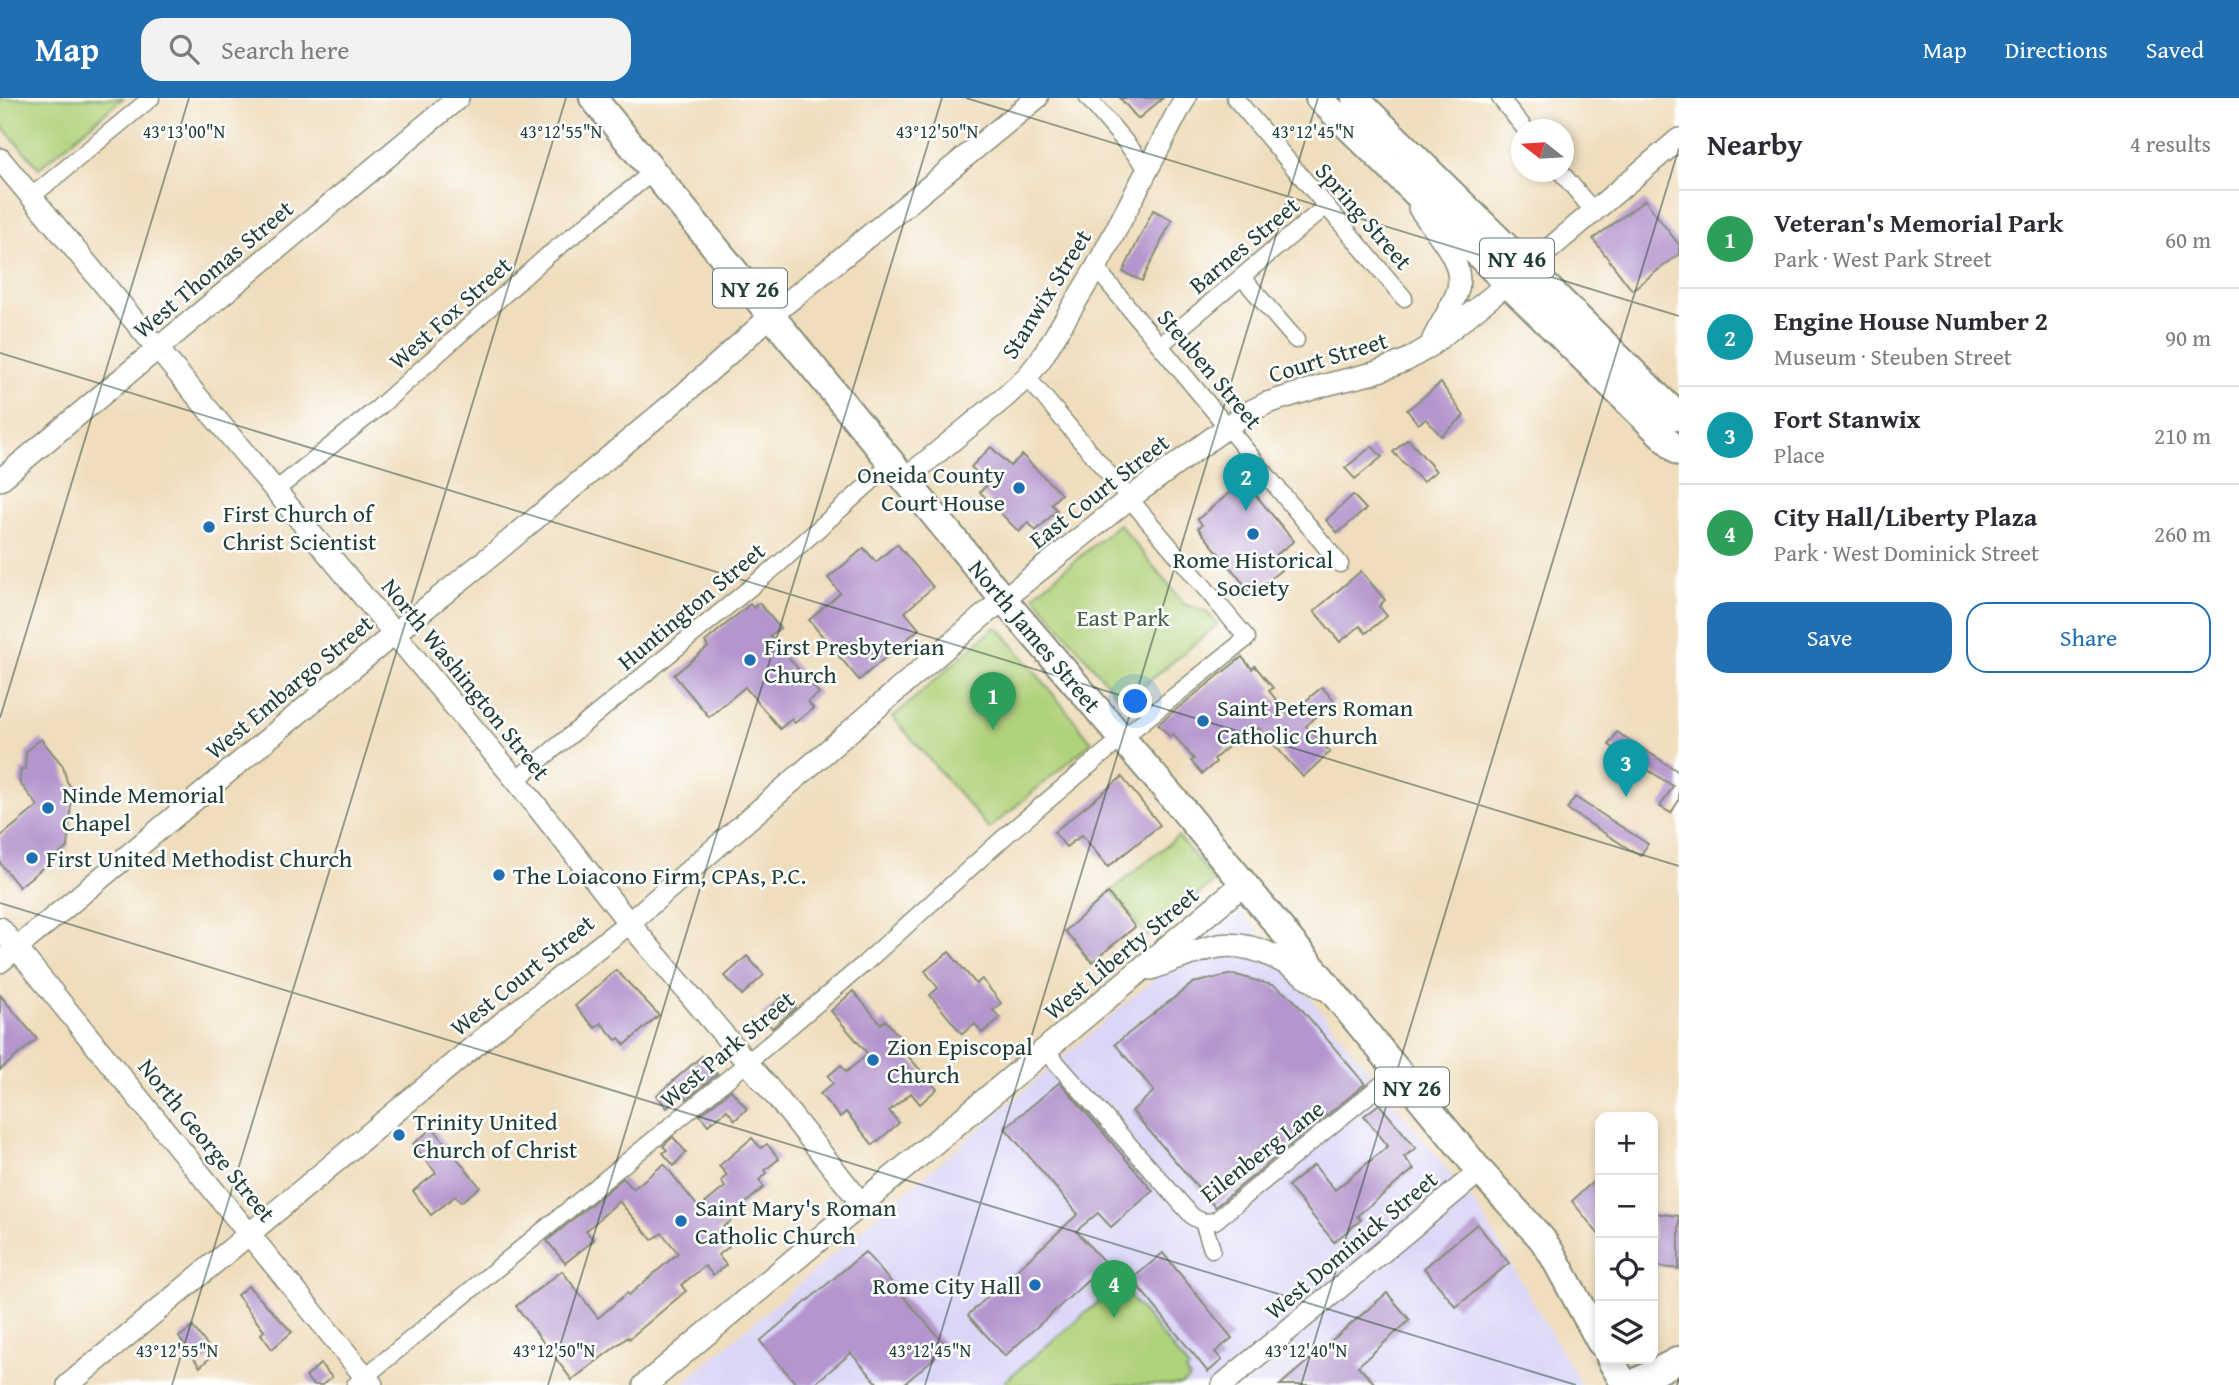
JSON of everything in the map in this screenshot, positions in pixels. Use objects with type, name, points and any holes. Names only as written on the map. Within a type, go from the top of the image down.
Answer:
[{"type":"main road","name":"North James Street","points":[[593,98],[1003,599],[1185,812],[1480,1171],[1552,1254],[1595,1333]]},
{"type":"main road","name":"NY 46","points":[[1319,98],[1393,172],[1518,276],[1679,417]]},
{"type":"main road","name":"NY 46","points":[[1355,98],[1679,452]]},
{"type":"main road","name":"West Liberty Street","points":[[645,1385],[1243,884]]},
{"type":"main road","points":[[1139,972],[1221,946],[1247,948],[1278,957],[1343,1004]]},
{"type":"main road","points":[[1613,1364],[1627,1385],[1679,1360]]},
{"type":"street","points":[[31,197],[151,98]]},
{"type":"street","name":"West Thomas Street","points":[[0,480],[458,98]]},
{"type":"street","name":"West Embargo Street","points":[[0,962],[673,403],[772,315],[1037,98]]},
{"type":"street","points":[[1088,98],[1148,169]]},
{"type":"street","name":"Stanwix Street","points":[[898,471],[1027,377],[1041,359],[1096,268],[1185,98]]},
{"type":"street","name":"Spring Street","points":[[1235,98],[1404,298]]},
{"type":"street","points":[[1500,98],[1517,119]]},
{"type":"street","name":"Court Street","points":[[1227,425],[1268,403],[1374,373],[1407,360],[1429,346],[1518,276],[1679,139]]},
{"type":"street","name":"North Washington Street","points":[[0,159],[395,633],[629,923],[861,1203]]},
{"type":"street","name":"West Fox Street","points":[[276,490],[379,408],[547,256],[654,171]]},
{"type":"street","points":[[1393,172],[1454,258],[1460,276],[1457,293],[1429,346]]},
{"type":"street","points":[[1569,182],[1594,212]]},
{"type":"street","name":"Barnes Street","points":[[1160,345],[1325,207]]},
{"type":"street","name":"Steuben Street","points":[[1096,268],[1340,564]]},
{"type":"street","points":[[1242,277],[1296,340]]},
{"type":"street","points":[[1027,377],[1130,498]]},
{"type":"street","name":"East Court Street","points":[[1003,599],[1227,425]]},
{"type":"street","name":"Huntington Street","points":[[516,780],[779,564],[898,471]]},
{"type":"street","name":"West Park Street","points":[[364,1382],[865,963],[1010,832],[1247,638],[1130,498]]},
{"type":"street","name":"West Court Street","points":[[68,1385],[502,1023],[629,923],[1003,599]]},
{"type":"street","name":"North George Street","points":[[0,928],[250,1235],[364,1382]]},
{"type":"street","name":"Eilenberg Lane","points":[[1046,1051],[1193,1217],[1203,1222],[1215,1222],[1399,1070]]},
{"type":"street","name":"West Dominick Street","points":[[1222,1385],[1480,1171]]},
{"type":"street","points":[[1203,1222],[1212,1250]]},
{"type":"shaded area","points":[[1238,907],[1481,1212],[1581,1385],[681,1385]]},
{"type":"green space","points":[[0,98],[123,98],[39,168],[0,124]]},
{"type":"green space","name":"East Park","points":[[1119,524],[1184,604],[1207,612],[1217,625],[1123,703],[1034,595]]},
{"type":"green space","points":[[995,627],[1002,631],[1092,742],[989,829],[893,717]]},
{"type":"green space","points":[[1178,836],[1215,881],[1148,937],[1111,891]]},
{"type":"green space","points":[[1120,1284],[1189,1369],[1185,1372],[1190,1378],[1181,1385],[1008,1385],[1005,1381]]},
{"type":"building","points":[[1120,98],[1163,98],[1138,119]]},
{"type":"building","points":[[1645,200],[1679,245],[1679,254],[1632,290],[1593,239]]},
{"type":"building","points":[[1153,210],[1172,220],[1142,281],[1123,272]]},
{"type":"building","points":[[1441,383],[1464,416],[1441,436],[1426,419],[1418,424],[1407,410]]},
{"type":"building","points":[[1408,439],[1436,471],[1423,482],[1393,452]]},
{"type":"building","points":[[1372,446],[1382,457],[1355,479],[1345,468]]},
{"type":"building","name":"Oneida County Court House","points":[[991,447],[1010,466],[1022,455],[1061,494],[1051,504],[1057,510],[1036,531],[1028,522],[1019,532],[980,492],[988,484],[971,467]]},
{"type":"building","points":[[1244,481],[1294,541],[1272,558],[1281,570],[1252,594],[1198,528],[1202,525],[1198,519]]},
{"type":"building","points":[[1353,495],[1366,509],[1338,533],[1326,520]]},
{"type":"building","points":[[897,544],[933,587],[905,612],[919,629],[859,680],[809,620],[840,593],[828,578],[864,548],[876,562]]},
{"type":"building","points":[[1361,571],[1385,600],[1379,606],[1387,616],[1366,633],[1360,626],[1340,642],[1314,611]]},
{"type":"building","name":"First Presbyterian Church","points":[[759,603],[780,628],[770,636],[819,693],[808,702],[813,708],[795,723],[791,719],[780,729],[745,687],[709,717],[674,675],[708,647],[705,642],[750,604],[753,608]]},
{"type":"building","points":[[1242,657],[1252,669],[1255,666],[1273,688],[1269,691],[1289,715],[1322,687],[1334,701],[1306,726],[1330,752],[1303,777],[1259,728],[1238,745],[1235,741],[1214,759],[1216,762],[1202,774],[1191,761],[1194,759],[1173,734],[1170,737],[1158,724]]},
{"type":"building","points":[[1617,732],[1679,772],[1679,800],[1671,813],[1660,807],[1673,786],[1609,745]]},
{"type":"building","points":[[41,739],[63,766],[67,782],[72,788],[68,847],[19,887],[0,863],[0,837],[38,806],[19,782],[21,769],[25,769],[26,752]]},
{"type":"building","points":[[1122,777],[1160,825],[1108,867],[1082,835],[1066,847],[1054,832]]},
{"type":"building","points":[[1575,797],[1648,844],[1640,856],[1567,809]]},
{"type":"building","points":[[1108,893],[1135,927],[1092,962],[1065,931]]},
{"type":"building","points":[[949,952],[976,984],[982,979],[1001,1003],[993,1010],[1000,1018],[982,1033],[975,1024],[962,1034],[930,995],[938,988],[925,971]]},
{"type":"building","points":[[747,956],[764,975],[742,995],[725,976]]},
{"type":"building","points":[[616,970],[659,1015],[625,1045],[619,1038],[616,1040],[601,1023],[595,1028],[575,1006]]},
{"type":"building","points":[[1233,974],[1275,986],[1293,999],[1365,1084],[1215,1207],[1132,1111],[1154,1091],[1115,1044],[1193,983]]},
{"type":"building","points":[[853,991],[881,1024],[885,1020],[912,1051],[907,1055],[937,1089],[920,1104],[911,1093],[889,1111],[899,1123],[873,1145],[846,1112],[840,1117],[820,1094],[833,1083],[828,1076],[841,1065],[846,1072],[868,1054],[831,1011]]},
{"type":"building","points":[[0,995],[37,1039],[0,1070]]},
{"type":"building","points":[[785,995],[796,1008],[772,1028],[762,1015]]},
{"type":"building","points":[[702,1056],[717,1074],[687,1099],[683,1094],[667,1108],[657,1095]]},
{"type":"building","points":[[1060,1082],[1153,1191],[1111,1227],[1098,1213],[1076,1231],[1106,1264],[1005,1356],[968,1315],[1078,1214],[1005,1128]]},
{"type":"building","points":[[731,1090],[747,1109],[735,1120],[727,1110],[708,1125],[700,1115]]},
{"type":"building","points":[[1379,1104],[1416,1148],[1404,1157],[1414,1169],[1357,1216],[1361,1220],[1334,1242],[1288,1186],[1314,1165],[1335,1190],[1388,1146],[1364,1116]]},
{"type":"building","points":[[433,1128],[480,1187],[461,1202],[455,1196],[431,1215],[413,1191],[436,1173],[413,1144]]},
{"type":"building","points":[[673,1137],[686,1152],[674,1166],[663,1153],[667,1150],[663,1146]]},
{"type":"building","points":[[752,1138],[761,1148],[767,1144],[779,1159],[765,1170],[767,1173],[759,1180],[764,1187],[740,1208],[743,1211],[717,1232],[729,1247],[718,1255],[726,1265],[713,1275],[705,1266],[681,1285],[686,1291],[629,1339],[628,1337],[572,1380],[516,1306],[562,1271],[598,1318],[678,1253],[662,1233],[652,1240],[619,1201],[586,1231],[594,1240],[565,1263],[547,1241],[623,1178],[633,1189],[664,1164],[699,1208],[725,1187],[721,1181],[727,1175],[719,1166]]},
{"type":"building","points":[[1595,1180],[1595,1230],[1572,1201]]},
{"type":"building","points":[[1658,1214],[1679,1216],[1679,1269],[1658,1267]]},
{"type":"building","points":[[1477,1224],[1509,1263],[1456,1307],[1424,1268]]},
{"type":"building","points":[[865,1252],[947,1347],[903,1385],[879,1385],[851,1353],[813,1385],[797,1385],[760,1341]]},
{"type":"building","points":[[1163,1253],[1232,1338],[1215,1352],[1222,1360],[1208,1372],[1132,1279]]},
{"type":"building","points":[[248,1286],[292,1332],[272,1349],[261,1334],[264,1331],[237,1295]]},
{"type":"building","points":[[1387,1293],[1410,1320],[1358,1366],[1376,1385],[1280,1385]]},
{"type":"building","points":[[193,1327],[214,1354],[200,1367],[179,1337]]},
{"type":"building","points":[[320,1364],[332,1377],[322,1385],[313,1385],[306,1377]]},
{"type":"place","name":"Oneida County Court House","points":[[1019,488]]},
{"type":"place","name":"Engine House Number 2","points":[[1246,511]]},
{"type":"place","name":"First Church of Christ Scientist","points":[[209,527]]},
{"type":"place","name":"Rome Historical Society","points":[[1253,534]]},
{"type":"place","name":"First Presbyterian Church","points":[[750,660]]},
{"type":"place","name":"Saint Peters Roman Catholic Church","points":[[1203,721]]},
{"type":"place","name":"Veteran's Memorial Park","points":[[993,730]]},
{"type":"place","name":"Fort Stanwix","points":[[1626,797]]},
{"type":"place","name":"Ninde Memorial Chapel","points":[[48,808]]},
{"type":"place","name":"First United Methodist Church","points":[[32,858]]},
{"type":"place","name":"The Loiacono Firm, CPAs, P.C.","points":[[499,875]]},
{"type":"place","name":"Zion Episcopal Church","points":[[873,1060]]},
{"type":"place","name":"Trinity United Church of Christ","points":[[399,1135]]},
{"type":"place","name":"Saint Mary's Roman Catholic Church","points":[[681,1221]]},
{"type":"place","name":"Rome City Hall","points":[[1035,1285]]},
{"type":"place","name":"City Hall/Liberty Plaza","points":[[1114,1318]]}]
